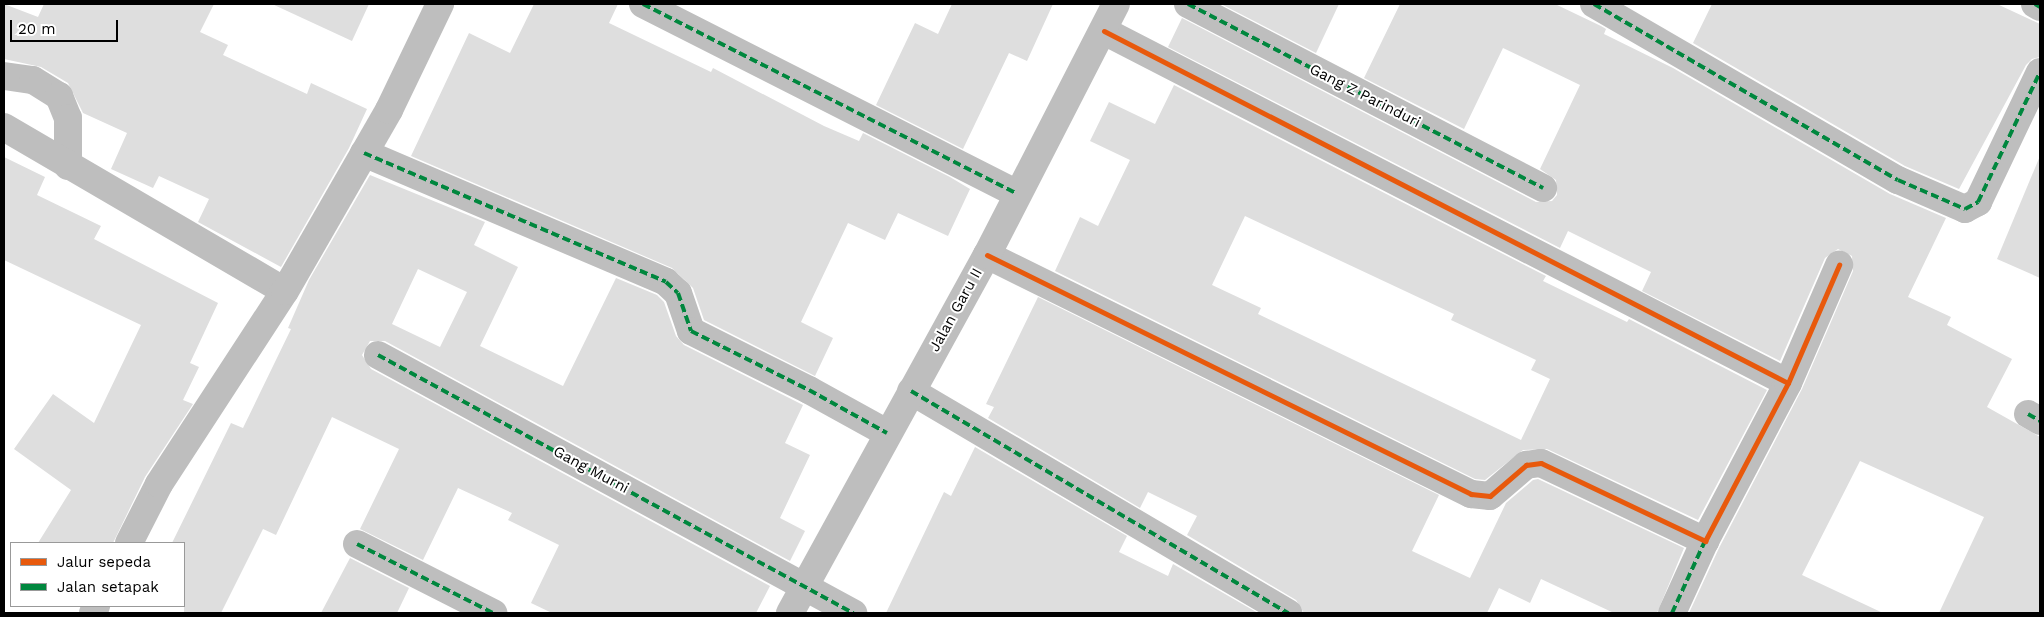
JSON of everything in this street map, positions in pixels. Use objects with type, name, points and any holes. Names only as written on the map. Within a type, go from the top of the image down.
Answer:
[{"type":"street","points":[[130,542],[159,484],[285,291],[388,110],[440,4]]},
{"type":"street","points":[[643,4],[1017,194]]},
{"type":"street","name":"Jalan Garu II","points":[[790,613],[986,255],[1104,31],[1116,4]]},
{"type":"street","name":"Gang Z Parinduri","points":[[1188,4],[1543,188]]},
{"type":"street","points":[[1594,4],[1898,180],[1965,209],[1972,208],[1982,196],[2040,72]]},
{"type":"street","points":[[2035,4],[2040,7]]},
{"type":"street","points":[[1104,31],[1348,160],[1788,383]]},
{"type":"street","points":[[4,76],[33,80],[59,96],[68,118],[68,166]]},
{"type":"street","points":[[4,127],[285,291]]},
{"type":"street","points":[[364,153],[666,282],[678,293],[691,331],[809,390],[887,434]]},
{"type":"street","points":[[986,255],[1471,494],[1490,496],[1526,465],[1541,463],[1705,541]]},
{"type":"street","points":[[1672,613],[1705,541],[1788,383],[1839,265]]},
{"type":"street","name":"Gang Murni","points":[[378,355],[853,613]]},
{"type":"street","points":[[911,391],[1288,613]]},
{"type":"street","points":[[357,544],[493,613]]},
{"type":"building","points":[[4,4],[38,17],[44,4],[214,4],[200,32],[228,45],[223,55],[307,94],[311,83],[367,109],[349,148],[281,267],[198,222],[209,199],[159,176],[153,188],[111,169],[127,133],[83,113],[68,83],[41,67],[4,59]]},
{"type":"building","points":[[272,4],[369,4],[352,41]]},
{"type":"building","points":[[534,4],[618,4],[609,23],[711,72],[713,68],[824,126],[859,141],[863,133],[950,177],[970,189],[948,236],[898,213],[885,240],[848,223],[801,322],[833,338],[815,376],[704,320],[693,288],[672,268],[411,156],[469,33],[510,53]]},
{"type":"building","points":[[952,4],[1053,4],[1027,61],[1009,53],[963,149],[876,105],[915,23],[938,34]]},
{"type":"building","points":[[1221,4],[1339,4],[1316,53]]},
{"type":"building","points":[[1400,4],[1555,4],[1601,26],[1606,29],[1604,34],[1673,68],[1890,194],[1946,218],[1908,297],[1951,317],[1947,325],[2012,359],[1987,407],[2040,437],[2040,613],[1939,613],[1984,517],[1860,461],[1802,575],[1883,613],[1689,613],[1719,548],[1802,389],[1853,271],[1852,256],[1838,249],[1825,258],[1780,361],[1642,291],[1651,272],[1568,231],[1560,248],[1168,47],[1182,18],[1536,202],[1552,201],[1557,195],[1556,180],[1540,169],[1580,85],[1503,48],[1464,129],[1364,78]]},
{"type":"building","points":[[1712,4],[1997,4],[2040,24],[2040,57],[2032,59],[2026,65],[1959,189],[1905,166],[1693,43]]},
{"type":"building","points":[[1174,85],[1546,276],[1543,281],[1627,322],[1629,319],[1767,390],[1698,520],[1547,449],[1523,450],[1485,480],[1475,479],[1055,271],[1080,217],[1098,226],[1130,160],[1090,141],[1109,102],[1155,124]],"holes":[[[1245,216],[1454,314],[1451,320],[1536,360],[1531,370],[1550,379],[1521,440],[1258,314],[1261,308],[1212,285]]]},
{"type":"building","points":[[2040,156],[2040,278],[1997,259]]},
{"type":"building","points":[[4,157],[45,177],[37,195],[101,226],[94,239],[218,303],[190,363],[199,367],[183,400],[193,404],[145,477],[113,542],[39,542],[71,490],[14,449],[53,394],[94,423],[141,325],[4,260]]},
{"type":"building","points":[[370,175],[485,222],[474,245],[518,267],[480,346],[563,386],[616,278],[657,295],[664,302],[676,336],[684,345],[803,405],[785,443],[810,455],[780,518],[805,531],[790,561],[385,341],[370,341],[362,355],[371,369],[770,586],[756,613],[552,613],[531,603],[559,545],[508,520],[512,513],[458,488],[423,560],[360,529],[399,449],[332,417],[276,535],[263,529],[221,613],[184,613],[185,542],[172,542],[231,423],[243,428],[291,329],[288,328],[309,280]],"holes":[[[418,269],[467,292],[440,347],[392,324]]]},
{"type":"building","points":[[1038,297],[1439,495],[1412,551],[1470,578],[1506,503],[1533,480],[1538,479],[1684,548],[1657,613],[1614,613],[1541,579],[1530,603],[1499,588],[1487,613],[1304,613],[1296,600],[1187,535],[1197,516],[1148,492],[1140,508],[988,418],[994,407],[986,404]]},
{"type":"building","points":[[975,447],[1127,536],[1119,552],[1168,576],[1173,564],[1258,613],[886,613],[944,492],[951,496]]},
{"type":"building","points":[[350,558],[409,588],[397,613],[321,613]]},
{"type":"marked path","points":[[643,4],[1017,194]]},
{"type":"marked path","points":[[1188,4],[1543,188]]},
{"type":"marked path","points":[[1594,4],[1898,180],[1965,209],[1978,202],[2040,72]]},
{"type":"marked path","points":[[2035,4],[2040,7]]},
{"type":"marked path","points":[[364,153],[666,282],[678,293],[691,331],[809,390],[887,433]]},
{"type":"marked path","points":[[378,355],[853,613]]},
{"type":"marked path","points":[[911,391],[1288,613]]},
{"type":"marked path","points":[[2028,414],[2040,421]]},
{"type":"marked path","points":[[1672,613],[1705,541]]},
{"type":"marked path","points":[[357,544],[493,613]]},
{"type":"cycle path","points":[[1104,31],[1788,383]]},
{"type":"cycle path","points":[[987,255],[1471,494],[1490,496],[1526,465],[1541,463],[1705,541],[1788,383],[1839,265]]}]
